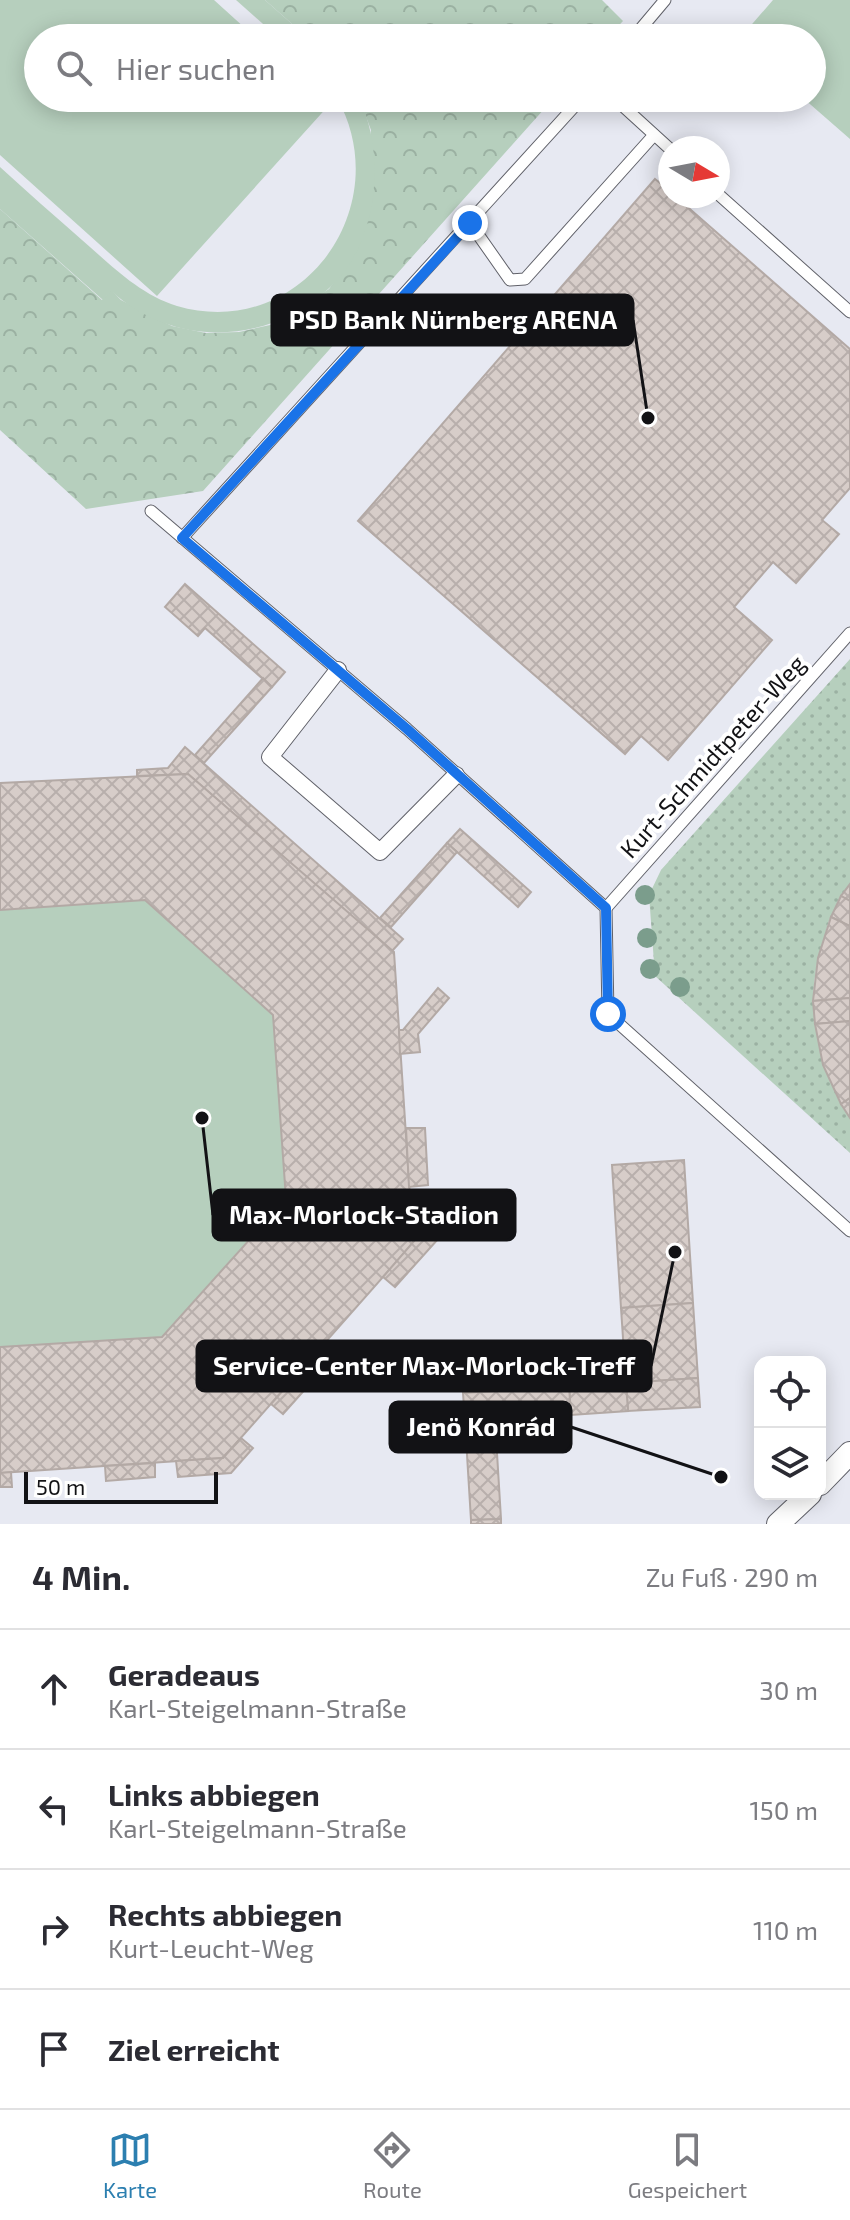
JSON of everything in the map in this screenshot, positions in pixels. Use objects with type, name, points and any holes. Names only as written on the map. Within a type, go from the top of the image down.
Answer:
[{"type":"street","points":[[338,670],[270,757],[380,852],[456,775]]},
{"type":"street","points":[[826,1478],[850,1453]]},
{"type":"street","points":[[778,1524],[804,1500]]},
{"type":"lane","points":[[645,24],[665,0]]},
{"type":"lane","points":[[182,538],[569,112]]},
{"type":"lane","points":[[629,112],[658,138]]},
{"type":"lane","points":[[470,223],[510,280],[525,279],[654,135]]},
{"type":"lane","points":[[730,205],[850,312]]},
{"type":"lane","points":[[151,511],[338,670],[606,908],[608,1014],[850,1231]]},
{"type":"lane","name":"Kurt-Schmidtpeter-Weg","points":[[606,908],[850,633]]},
{"type":"green space","points":[[0,0],[214,0],[241,24],[24,24],[24,112],[323,112],[157,296],[0,155]]},
{"type":"green space","points":[[236,0],[265,0],[292,24],[263,24]]},
{"type":"green space","points":[[265,0],[602,0],[623,21],[620,24],[292,24]]},
{"type":"green space","points":[[773,0],[850,0],[850,139],[819,112],[826,112],[826,24],[752,24]]},
{"type":"green space","points":[[342,112],[364,112],[373,146],[375,173],[367,225],[357,250],[327,290],[276,322],[248,330],[190,330],[162,322],[111,291],[103,300],[0,209],[0,167],[115,269],[163,301],[222,312],[263,304],[298,285],[326,256],[346,221],[355,182],[353,140]]},
{"type":"green space","points":[[364,112],[541,112],[203,491],[86,509],[0,430],[0,209],[102,300],[111,290],[121,300],[172,326],[206,333],[239,332],[270,325],[329,289],[356,251],[371,130]]},
{"type":"green space","points":[[850,659],[850,884],[841,896],[850,901],[828,922],[817,963],[813,1004],[819,1044],[832,1083],[841,1104],[850,1098],[850,1153],[655,976],[649,895],[661,870]]},
{"type":"green space","points":[[188,774],[413,1243],[223,1458],[0,1473],[0,783]]},
{"type":"building","points":[[655,179],[658,181],[658,208],[689,208],[850,349],[850,488],[822,520],[839,534],[796,583],[773,562],[734,607],[772,640],[668,760],[641,736],[625,754],[358,521]]},
{"type":"building","points":[[185,584],[285,672],[272,687],[205,628],[198,636],[165,607]]},
{"type":"building","points":[[263,678],[272,687],[204,763],[195,755]]},
{"type":"building","points":[[185,747],[403,939],[392,951],[188,774],[137,776],[137,770],[168,768]]},
{"type":"building","points":[[188,774],[394,952],[413,1243],[223,1458],[0,1473],[0,1347],[162,1337],[286,1199],[273,1015],[145,900],[0,910],[0,783]]},
{"type":"building","points":[[460,829],[531,892],[518,907],[447,843]]},
{"type":"building","points":[[447,843],[457,852],[391,927],[380,918]]},
{"type":"building","points":[[850,884],[850,901],[841,896]]},
{"type":"building","points":[[841,896],[850,901],[850,926],[831,917]]},
{"type":"building","points":[[831,917],[850,926],[850,998],[813,1001],[818,958]]},
{"type":"building","points":[[438,988],[449,998],[418,1034],[420,1052],[400,1054],[399,1030],[403,1030]]},
{"type":"building","points":[[850,998],[850,1021],[815,1024],[813,1001]]},
{"type":"building","points":[[850,1021],[850,1098],[841,1104],[823,1065],[815,1024]]},
{"type":"building","points":[[850,1098],[850,1118],[841,1104]]},
{"type":"building","points":[[406,1128],[425,1128],[428,1185],[409,1187]]},
{"type":"building","points":[[684,1160],[693,1303],[621,1308],[612,1165]]},
{"type":"building","points":[[434,1218],[447,1229],[395,1287],[383,1277]]},
{"type":"building","points":[[693,1303],[698,1378],[626,1383],[621,1308]]},
{"type":"building","points":[[313,1356],[325,1367],[283,1414],[271,1404]]},
{"type":"building","points":[[698,1378],[700,1407],[628,1411],[626,1383]]},
{"type":"building","points":[[626,1383],[628,1411],[571,1415],[569,1386]]},
{"type":"building","points":[[569,1386],[571,1415],[465,1422],[463,1393]]},
{"type":"building","points":[[495,1420],[501,1519],[471,1520],[465,1422]]},
{"type":"building","points":[[241,1438],[253,1448],[231,1473],[178,1477],[176,1461],[223,1458]]},
{"type":"building","points":[[155,1463],[155,1477],[106,1481],[105,1466]]},
{"type":"building","points":[[11,1472],[12,1487],[0,1487],[0,1473]]},
{"type":"building","points":[[501,1519],[501,1524],[471,1524],[471,1520]]},
{"type":"place","name":"PSD Bank Nürnberg ARENA","points":[[648,418]]},
{"type":"place","name":"Max-Morlock-Stadion","points":[[202,1118]]},
{"type":"place","name":"Service-Center Max-Morlock-Treff","points":[[675,1252]]},
{"type":"place","name":"Jenö Konrád","points":[[721,1477]]},
{"type":"route","points":[[470,223],[182,538],[407,729],[606,908],[608,1014]]}]
